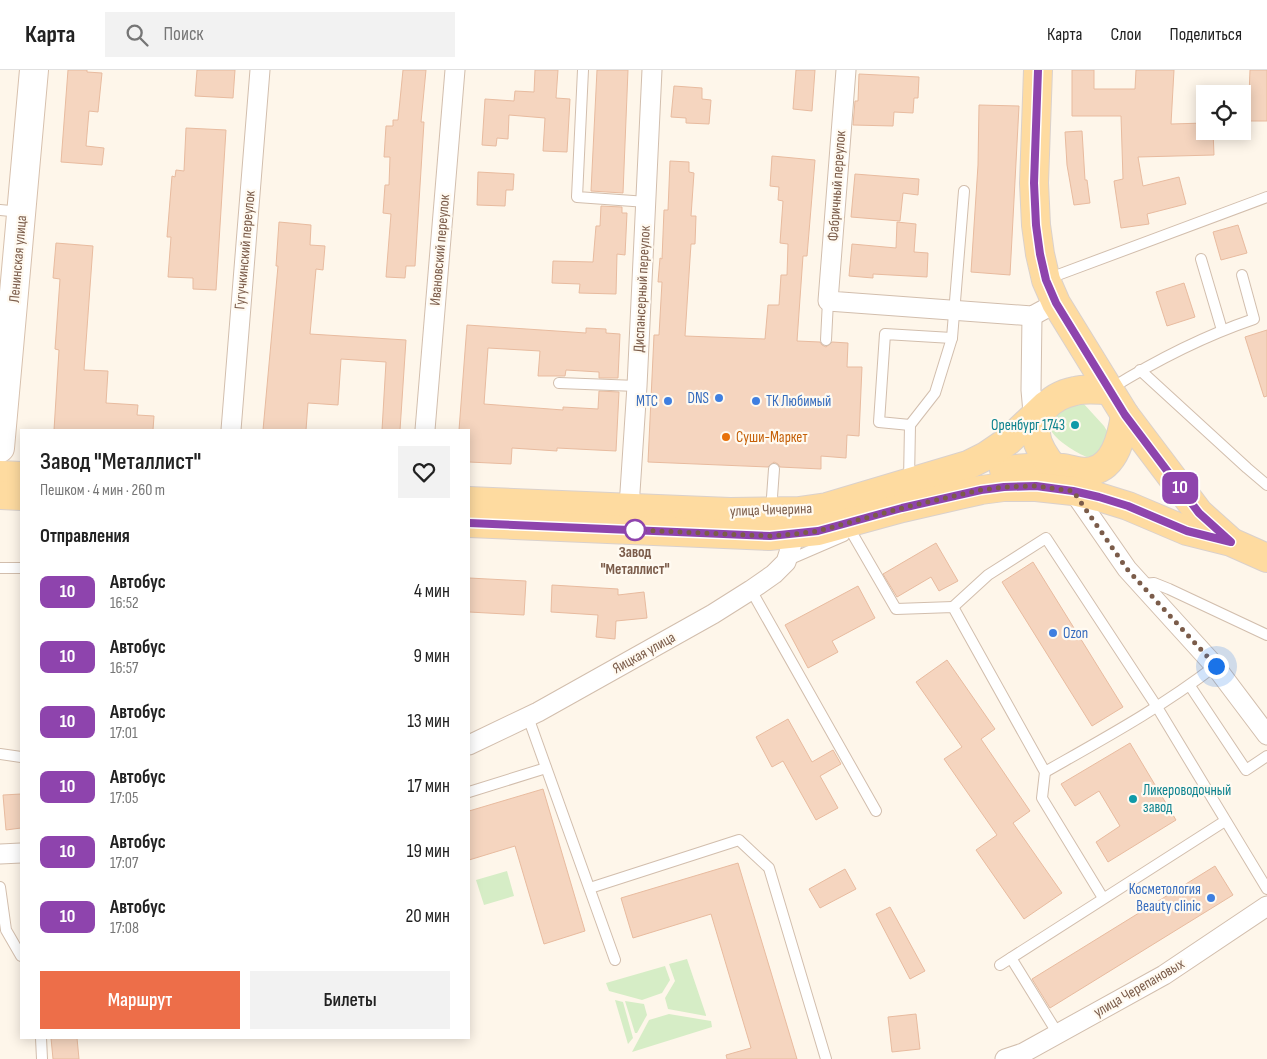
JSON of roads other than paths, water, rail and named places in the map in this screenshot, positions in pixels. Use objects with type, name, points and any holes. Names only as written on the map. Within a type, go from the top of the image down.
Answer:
[{"type":"main road","points":[[1038,70],[1034,183],[1036,225],[1040,254],[1051,291],[1125,415],[1199,513],[1231,542]]},
{"type":"main road","points":[[1050,448],[1054,398],[1077,390],[1110,390]]},
{"type":"main road","points":[[1050,448],[1078,472],[1092,472],[1101,467],[1110,458],[1119,443],[1125,415]]},
{"type":"main road","name":"улица Чичерина","points":[[470,501],[730,512],[799,511],[905,496],[1036,486],[1050,448],[1008,442],[986,456],[953,470],[905,496],[850,528],[770,536],[470,523]]},
{"type":"main road","points":[[1050,448],[1128,506],[1187,531],[1231,542],[1267,558]]},
{"type":"main road","points":[[0,475],[20,476]]},
{"type":"main road","points":[[0,495],[20,496]]},
{"type":"street","name":"Ленинская улица","points":[[0,448],[11,211],[34,70]]},
{"type":"street","name":"Гугучкинский переулок","points":[[231,429],[260,70]]},
{"type":"street","name":"Ивановский переулок","points":[[425,429],[456,70]]},
{"type":"street","name":"Диспансерный переулок","points":[[629,507],[637,386],[652,70]]},
{"type":"street","name":"Фабричный переулок","points":[[828,301],[846,70]]},
{"type":"street","points":[[1051,291],[1032,316],[1031,390],[1050,448],[1122,561],[1216,666],[1267,735]]},
{"type":"street","points":[[828,301],[1032,316]]},
{"type":"street","points":[[786,562],[795,534]]},
{"type":"street","name":"Яицкая улица","points":[[470,745],[528,717],[713,614],[774,574],[786,562]]},
{"type":"street","points":[[0,854],[20,853]]},
{"type":"street","name":"улица Черепановых","points":[[1005,1059],[1023,1053],[1164,975],[1267,906]]},
{"type":"lane","points":[[583,70],[577,198],[646,202]]},
{"type":"lane","points":[[905,496],[910,425],[935,393],[952,338],[964,191]]},
{"type":"lane","points":[[1051,291],[1267,197]]},
{"type":"lane","points":[[1201,259],[1222,330]]},
{"type":"lane","points":[[1110,390],[1140,370],[1222,330],[1254,319],[1242,275]]},
{"type":"lane","points":[[826,340],[828,301]]},
{"type":"lane","points":[[910,425],[879,422],[885,334],[952,338]]},
{"type":"lane","points":[[1140,370],[1267,485]]},
{"type":"lane","points":[[559,383],[637,386]]},
{"type":"lane","points":[[771,512],[774,469]]},
{"type":"lane","points":[[786,562],[850,528],[896,609],[953,607],[988,575],[1046,538],[1157,707],[1267,889]]},
{"type":"lane","points":[[0,568],[20,568]]},
{"type":"lane","points":[[1142,584],[1154,583],[1169,589],[1267,635]]},
{"type":"lane","points":[[751,590],[876,811]]},
{"type":"lane","points":[[953,607],[1045,772],[1042,798],[1103,898]]},
{"type":"lane","points":[[1045,772],[1157,707],[1190,686],[1216,666]]},
{"type":"lane","points":[[1190,686],[1246,770],[1267,756]]},
{"type":"lane","points":[[528,717],[615,960]]},
{"type":"lane","points":[[0,754],[20,757]]},
{"type":"lane","points":[[470,792],[546,768]]},
{"type":"lane","points":[[1000,965],[1225,821]]},
{"type":"lane","points":[[590,888],[739,840],[769,868],[826,1059]]},
{"type":"lane","points":[[0,887],[6,930],[20,954]]},
{"type":"lane","points":[[1011,958],[1058,1034]]},
{"type":"lane","points":[[41,1039],[42,1059]]},
{"type":"place","name":"DNS","points":[[719,398]]},
{"type":"place","name":"МТС","points":[[668,401]]},
{"type":"place","name":"ТК Любимый","points":[[756,401]]},
{"type":"place","name":"Оренбург 1743","points":[[1075,425]]},
{"type":"place","name":"Суши-Маркет","points":[[726,437]]},
{"type":"place","name":"Завод \"Металлист\"","points":[[635,530]]},
{"type":"place","name":"Ozon","points":[[1053,633]]},
{"type":"place","name":"Ликероводочный завод","points":[[1133,799]]},
{"type":"place","name":"Косметология Beauty clinic","points":[[1211,898]]}]
